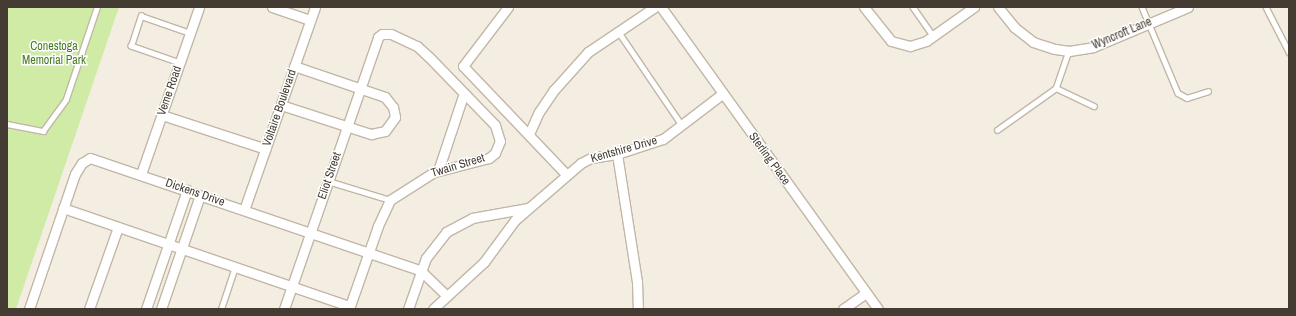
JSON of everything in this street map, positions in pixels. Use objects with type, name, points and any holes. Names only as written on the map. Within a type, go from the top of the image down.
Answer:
[{"type":"street","name":"Veme Road","points":[[141,174],[199,7]]},
{"type":"street","points":[[272,7],[310,20]]},
{"type":"street","name":"Voltaire Boulevard","points":[[244,210],[315,7]]},
{"type":"street","points":[[508,7],[464,66],[566,174]]},
{"type":"street","points":[[529,134],[539,112],[574,65],[588,52],[655,7]]},
{"type":"street","name":"Sterling Place","points":[[661,7],[722,94],[878,309]]},
{"type":"street","points":[[864,7],[891,41],[910,46],[933,36],[974,7]]},
{"type":"street","name":"Wyncroft Lane","points":[[998,7],[1014,27],[1032,42],[1054,49],[1069,51],[1093,47],[1188,7]]},
{"type":"street","name":"Twain Street","points":[[376,42],[382,34],[391,34],[417,46],[495,125],[500,141],[495,153],[489,158],[438,170],[416,181],[390,200]]},
{"type":"street","name":"Eliot Street","points":[[284,309],[376,42]]},
{"type":"street","points":[[281,104],[371,134],[385,131],[395,117],[393,107],[385,97],[294,66]]},
{"type":"street","points":[[438,170],[464,93]]},
{"type":"street","name":"Kentshire Drive","points":[[433,309],[484,262],[515,220],[528,208],[545,196],[566,174],[591,158],[617,154],[663,139],[722,94]]},
{"type":"street","points":[[162,115],[266,149]]},
{"type":"street","points":[[617,154],[637,282],[638,309]]},
{"type":"street","name":"Dickens Drive","points":[[29,309],[78,168],[90,158],[200,194],[421,271],[447,296]]},
{"type":"street","points":[[146,309],[187,190]]},
{"type":"street","points":[[161,309],[200,194]]},
{"type":"street","points":[[63,208],[349,308],[368,253],[390,200]]},
{"type":"street","name":"Kentshire Drive","points":[[408,309],[421,271],[431,250],[453,227],[472,218],[528,208]]},
{"type":"street","points":[[89,309],[118,227]]},
{"type":"street","points":[[843,309],[866,293]]},
{"type":"lane","points":[[7,124],[43,131],[66,99],[97,7]]},
{"type":"lane","points":[[913,7],[933,36]]},
{"type":"lane","points":[[1142,7],[1178,93],[1187,98],[1208,90]]},
{"type":"lane","points":[[1266,7],[1289,52]]},
{"type":"lane","points":[[180,63],[131,46],[141,16],[190,33]]},
{"type":"lane","points":[[618,31],[682,125]]},
{"type":"lane","points":[[997,130],[1056,88],[1069,51]]},
{"type":"lane","points":[[1056,88],[1094,106]]},
{"type":"lane","points":[[328,181],[390,200]]},
{"type":"lane","points":[[221,309],[235,267]]},
{"type":"green space","name":"Conestoga Memorial Park","points":[[7,7],[119,7],[16,309],[7,309]]}]
